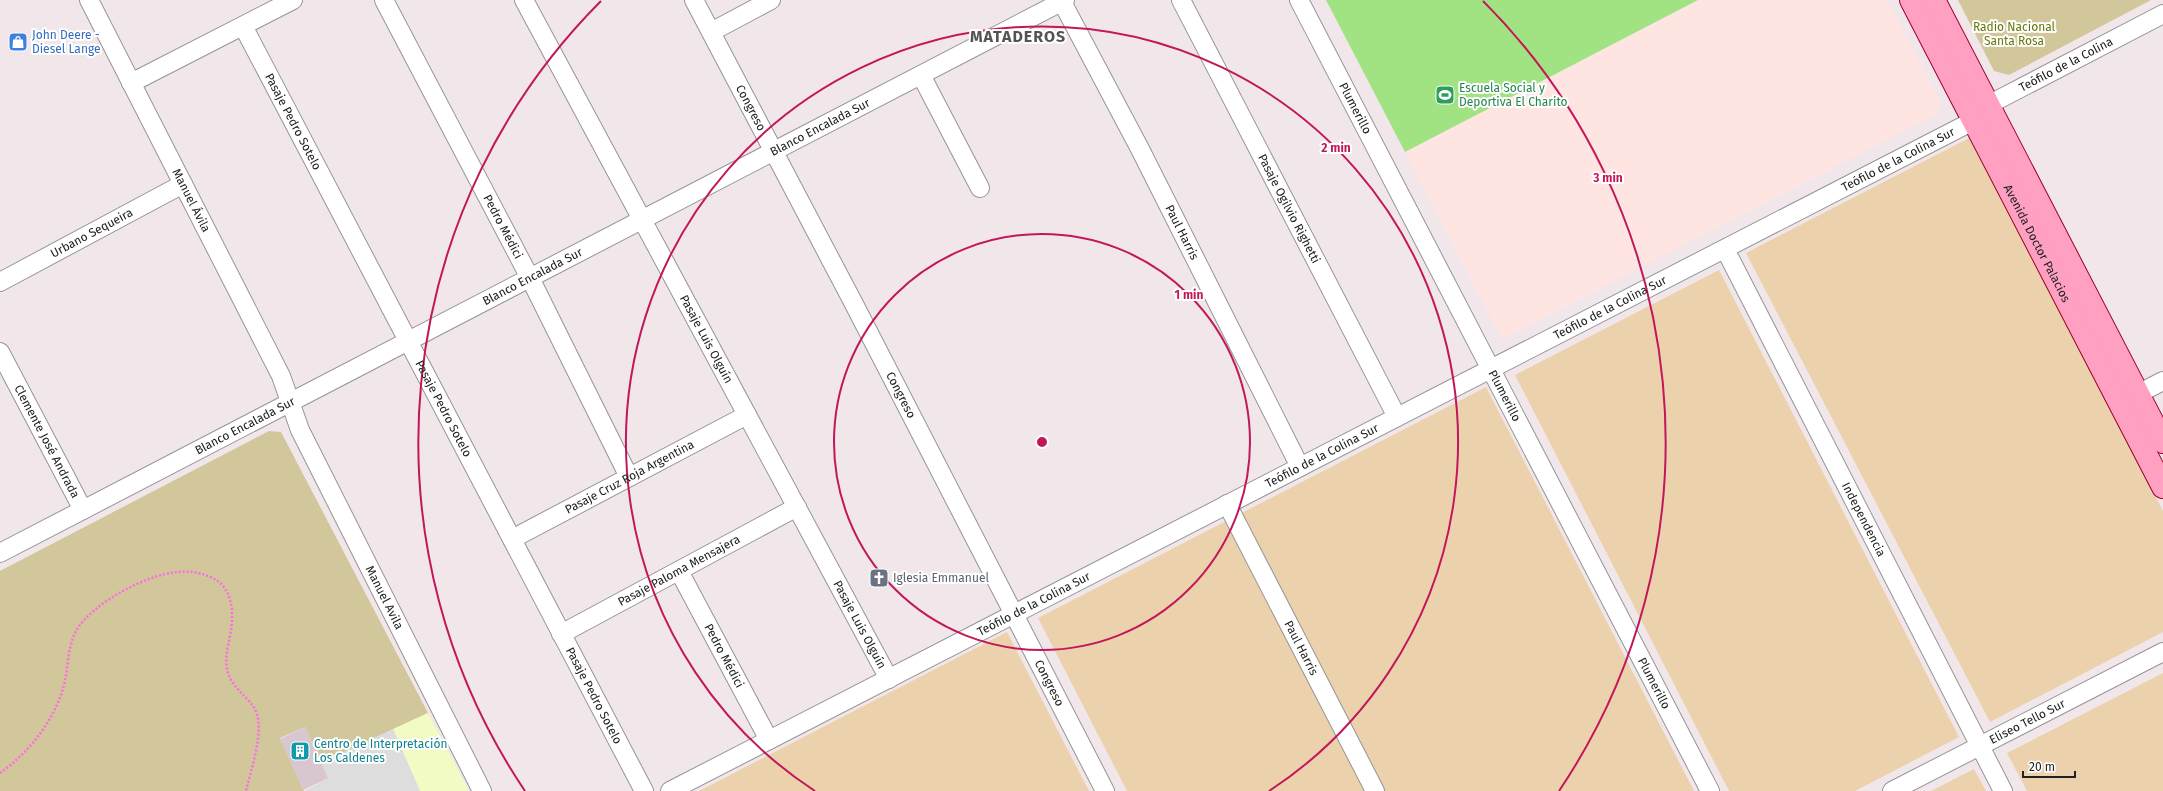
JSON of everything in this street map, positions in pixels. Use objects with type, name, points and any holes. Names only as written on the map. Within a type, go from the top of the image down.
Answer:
[{"type":"main road","name":"Avenida Doctor Palacios","points":[[1911,0],[1974,121],[2129,399],[2163,442]]},
{"type":"main road","name":"Avenida Doctor Palacios","points":[[1934,0],[1988,105],[2129,399],[2163,486]]},
{"type":"street","name":"Manuel Ávila","points":[[88,0],[281,376],[290,402]]},
{"type":"street","points":[[131,83],[293,0]]},
{"type":"street","name":"Pedro Médici","points":[[384,0],[530,278],[630,477]]},
{"type":"street","name":"Pasaje Luis Olguín","points":[[524,0],[889,678]]},
{"type":"street","name":"Congreso","points":[[694,0],[774,151],[1105,791]]},
{"type":"street","points":[[711,32],[771,0]]},
{"type":"street","name":"Blanco Encalada Sur","points":[[0,553],[1063,0]]},
{"type":"street","name":"Paul Harris","points":[[1063,0],[1140,149],[1300,467]]},
{"type":"street","name":"Pasaje Ogilvio Righetti","points":[[1181,0],[1397,417]]},
{"type":"street","name":"Plumerillo","points":[[1299,0],[1710,791]]},
{"type":"street","name":"Teófilo de la Colina","points":[[1974,121],[1988,105],[2163,14]]},
{"type":"street","name":"Pasaje Pedro Sotelo","points":[[242,26],[644,791]]},
{"type":"street","points":[[921,75],[980,188]]},
{"type":"street","name":"Teófilo de la Colina Sur","points":[[670,791],[1974,121]]},
{"type":"street","name":"Urbano Sequeira","points":[[0,282],[183,184]]},
{"type":"street","name":"Independencia","points":[[1725,249],[2003,791]]},
{"type":"street","name":"Clemente José Andrada","points":[[0,352],[83,510]]},
{"type":"street","points":[[2129,399],[2163,381]]},
{"type":"street","name":"Manuel Avila","points":[[290,402],[300,430],[482,791]]},
{"type":"street","name":"Pasaje Cruz Roja Argentina","points":[[512,539],[747,415]]},
{"type":"street","name":"Paul Harris","points":[[1227,504],[1376,791]]},
{"type":"street","name":"Pasaje Paloma Mensajera","points":[[561,634],[797,507]]},
{"type":"street","name":"Pedro Médici","points":[[679,571],[769,740]]},
{"type":"street","name":"Eliseo Tello Sur","points":[[1892,791],[2163,652]]},
{"type":"path","points":[[0,773],[22,754],[50,718],[62,693],[71,642],[84,620],[103,604],[150,579],[177,572],[191,571],[213,578],[221,583],[231,600],[232,619],[226,664],[234,686],[254,708],[259,725],[246,791]]},
{"type":"shaded area","points":[[1698,0],[1887,0],[1940,102],[1935,115],[1502,339],[1405,152]]},
{"type":"shaded area","points":[[1969,138],[2163,511],[2163,632],[1990,722],[1746,253]]},
{"type":"shaded area","points":[[1719,270],[1959,737],[1855,791],[1729,791],[1515,375]]},
{"type":"shaded area","points":[[1486,387],[1694,791],[1127,791],[1038,618]]},
{"type":"shaded area","points":[[1007,632],[1089,791],[699,791]]},
{"type":"shaded area","points":[[2163,673],[2163,791],[2027,791],[2007,753]]},
{"type":"shaded area","points":[[393,729],[420,791],[304,791],[328,778],[321,763]]},
{"type":"shaded area","points":[[1974,769],[1986,791],[1931,791]]},
{"type":"green space","name":"Escuela Social y Deportiva El Charito","points":[[1326,0],[1698,0],[1405,152]]},
{"type":"green space","name":"Radio Nacional Santa Rosa","points":[[1958,0],[2151,0],[2009,75],[1994,71]]},
{"type":"green space","points":[[269,431],[281,432],[428,713],[321,763],[305,727],[280,738],[304,791],[0,791],[0,571]]},
{"type":"green space","points":[[428,713],[469,791],[420,791],[393,729]]},
{"type":"building","name":"Centro de Interpretación Los Caldenes","points":[[305,727],[328,778],[303,790],[280,739]]},
{"type":"place","name":"John Deere - Diesel Lange","points":[[18,42]]},
{"type":"place","name":"Escuela Social y Deportiva El Charito","points":[[1445,95]]},
{"type":"place","name":"Iglesia Emmanuel","points":[[879,578]]},
{"type":"place","name":"Centro de Interpretación Los Caldenes","points":[[300,751]]},
{"type":"district","name":"MATADEROS","points":[[1018,36]]}]
